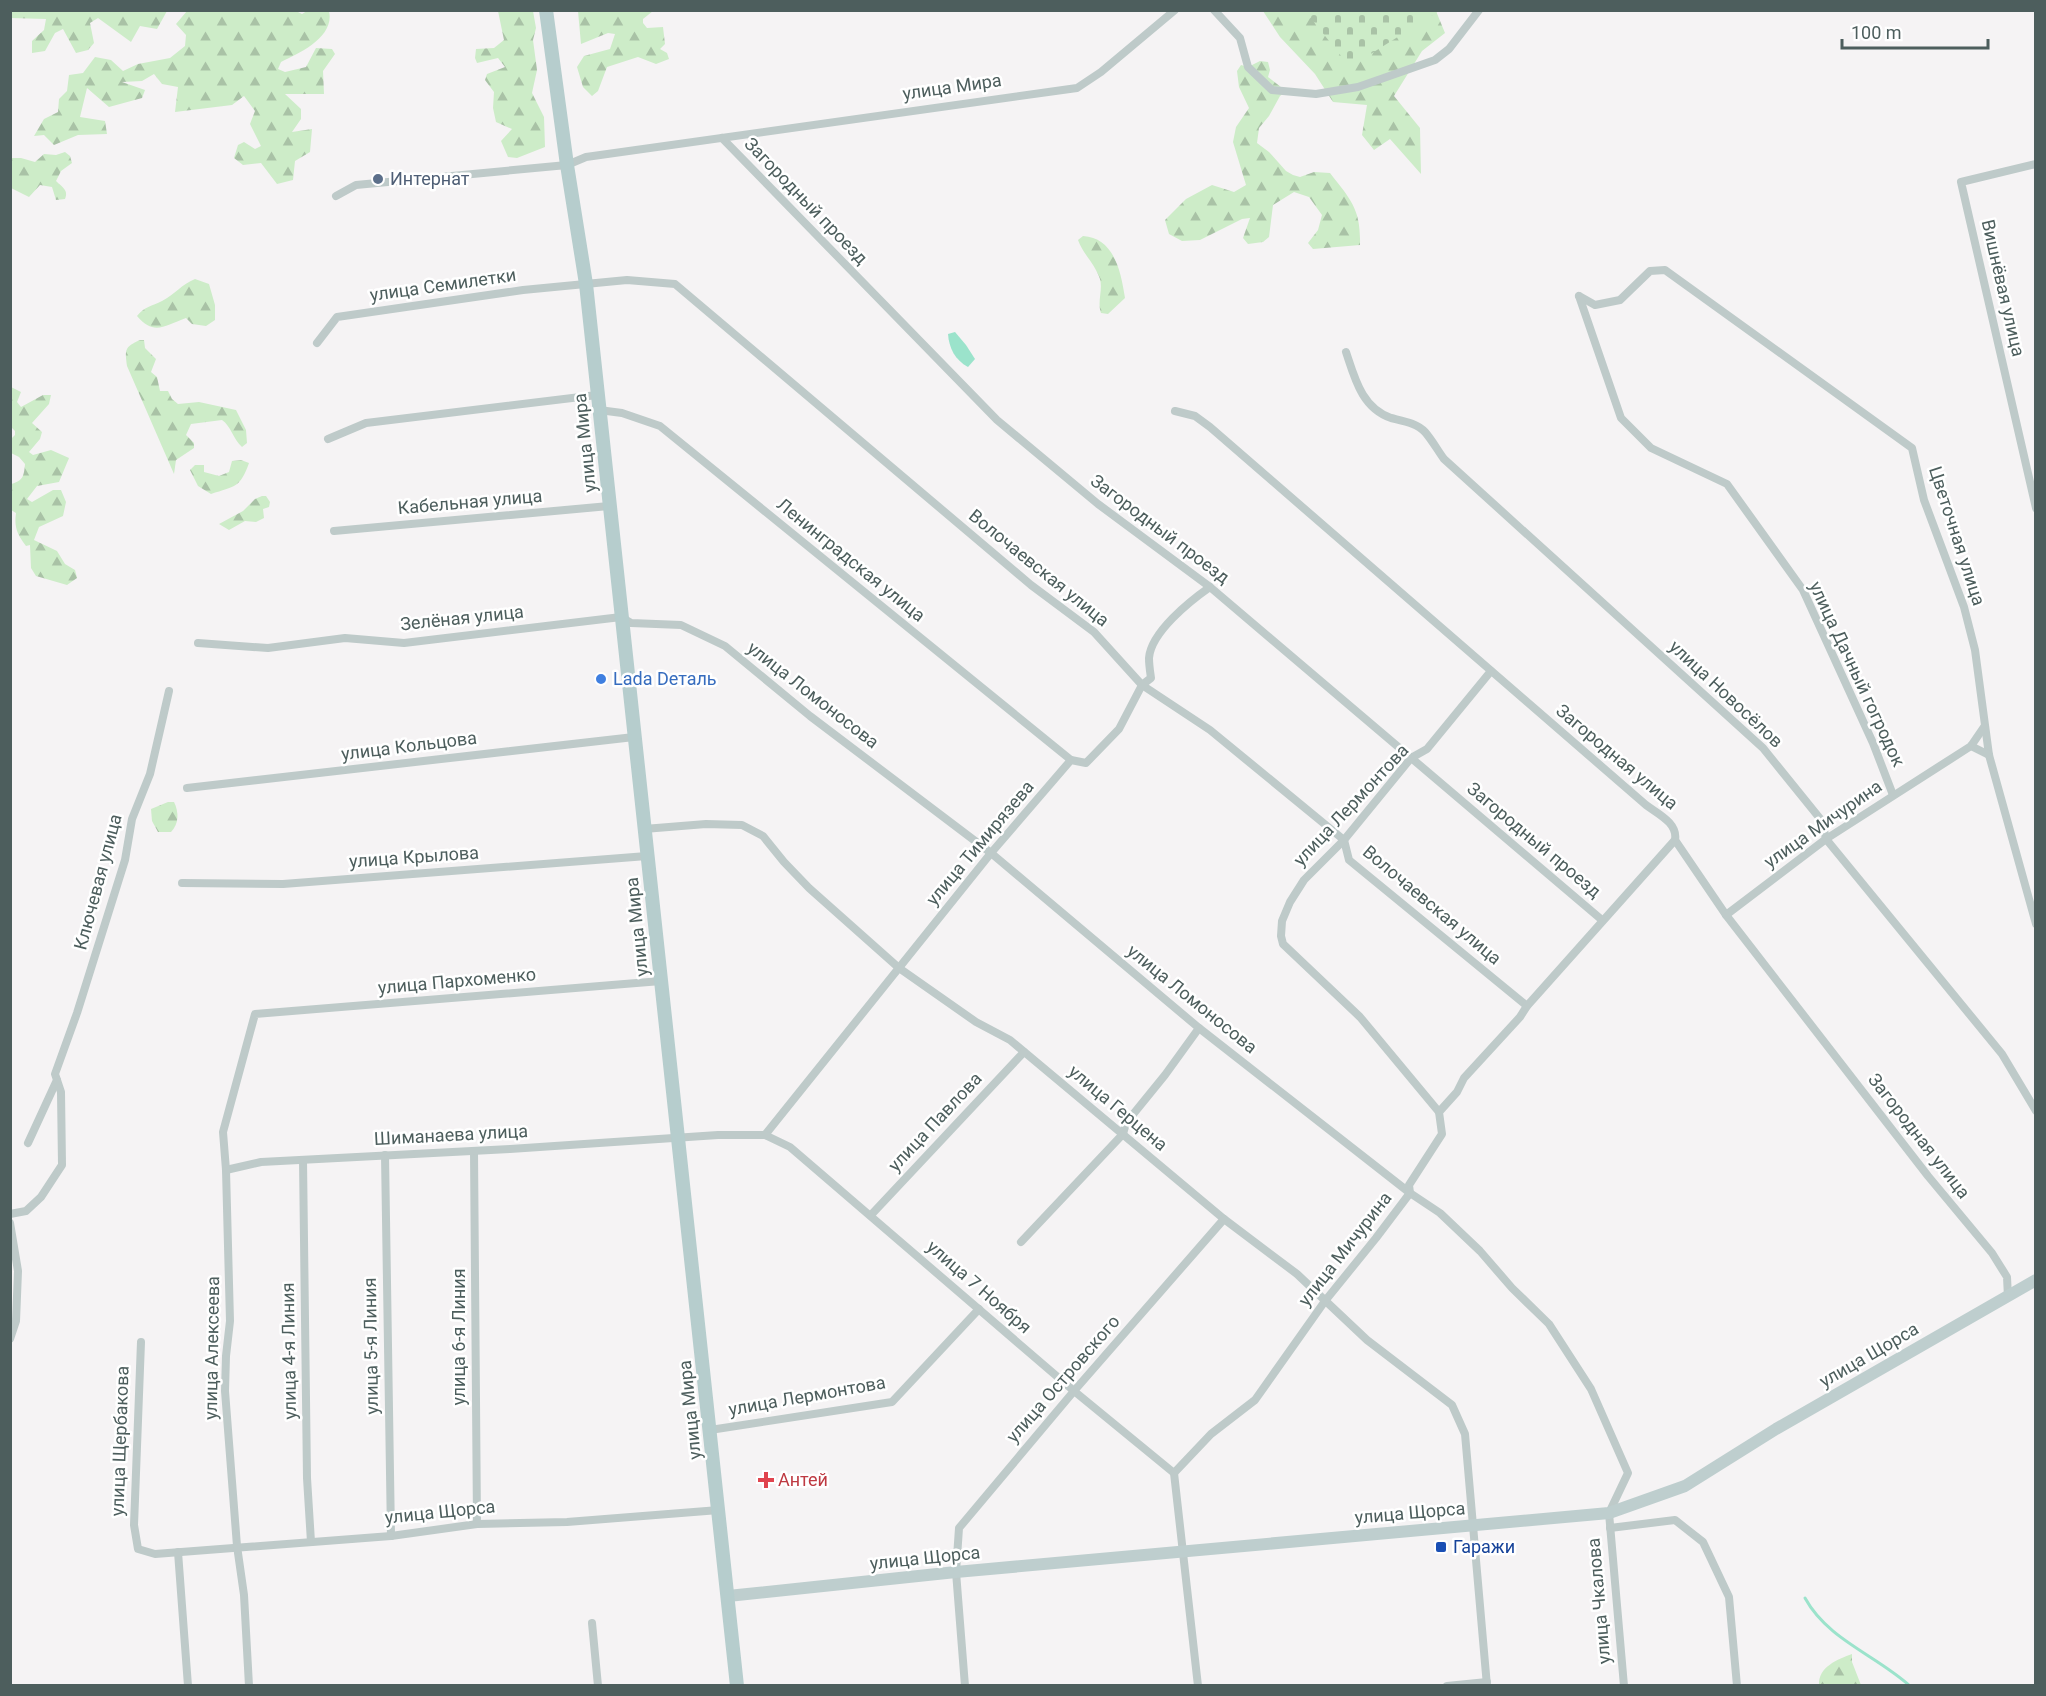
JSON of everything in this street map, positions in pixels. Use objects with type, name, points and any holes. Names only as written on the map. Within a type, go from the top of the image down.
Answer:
[{"type":"main road","name":"улица Мира","points":[[546,10],[586,284],[719,1510],[736,1686]]},
{"type":"street","name":"улица Мира","points":[[567,165],[586,157],[1077,88],[1101,72],[1175,10]]},
{"type":"street","points":[[1214,10],[1240,38],[1248,67],[1272,90],[1316,94],[1358,87],[1435,60],[1449,49],[1479,10]]},
{"type":"street","name":"Загородный проезд","points":[[722,138],[997,420],[1098,504],[1210,586],[1602,920]]},
{"type":"street","name":"Вишнёвая улица","points":[[2036,164],[1961,182],[2036,508]]},
{"type":"street","points":[[336,196],[356,185],[567,165]]},
{"type":"street","name":"Цветочная улица","points":[[1579,297],[1595,305],[1620,300],[1650,271],[1665,270],[1912,448],[1924,500],[1964,607],[1975,650],[1989,755],[2036,924]]},
{"type":"street","name":"Волочаевская улица","points":[[586,284],[627,280],[675,284],[1031,585],[1094,632],[1142,685],[1210,730],[1344,840],[1349,860],[1527,1006]]},
{"type":"street","name":"улица Семилетки","points":[[317,343],[337,317],[523,290],[586,284]]},
{"type":"street","name":"улица Дачный гогродок","points":[[1579,297],[1621,418],[1652,448],[1727,484],[1803,590],[1873,743],[1893,795]]},
{"type":"street","name":"улица Новосёлов","points":[[1346,352],[1358,387],[1372,408],[1388,417],[1412,424],[1425,432],[1444,459],[1763,748],[1822,820],[1826,839],[2002,1054],[2036,1112]]},
{"type":"street","points":[[328,439],[366,423],[597,395]]},
{"type":"street","name":"Ленинградская улица","points":[[599,410],[622,413],[660,426],[1071,759]]},
{"type":"street","name":"Загородная улица","points":[[1175,411],[1195,416],[1210,427],[1646,805],[1672,825],[1676,833],[1675,840],[1726,915],[1928,1176],[1992,1253],[2007,1276],[2008,1296]]},
{"type":"street","name":"Кабельная улица","points":[[334,531],[609,506]]},
{"type":"street","points":[[1071,759],[1086,763],[1119,729],[1142,685],[1151,678],[1149,656],[1161,630],[1186,603],[1210,586]]},
{"type":"street","name":"Зелёная улица","points":[[198,643],[268,648],[345,638],[404,643],[621,616]]},
{"type":"street","name":"улица Ломоносова","points":[[621,616],[631,623],[681,625],[725,646],[810,716],[991,853],[1199,1028],[1410,1193],[1440,1213],[1550,1324],[1591,1389],[1628,1473],[1609,1513]]},
{"type":"street","name":"улица Лермонтова","points":[[1439,1112],[1360,1017],[1283,944],[1282,921],[1290,902],[1304,880],[1344,840],[1411,758],[1427,749],[1491,671]]},
{"type":"street","name":"Ключевая улица","points":[[10,1214],[26,1211],[41,1197],[62,1165],[61,1092],[55,1074],[77,1013],[125,860],[132,819],[150,774],[169,691]]},
{"type":"street","name":"улица Мичурина","points":[[1726,915],[1826,839],[1971,746],[1984,726]]},
{"type":"street","name":"улица Кольцова","points":[[187,788],[634,736]]},
{"type":"street","points":[[1971,746],[1989,755]]},
{"type":"street","name":"улица Тимирязева","points":[[765,1135],[991,853],[1071,759]]},
{"type":"street","name":"улица Герцена","points":[[644,829],[706,824],[742,825],[763,836],[809,888],[899,968],[976,1022],[1010,1040],[1224,1218],[1297,1274],[1367,1340],[1452,1405],[1465,1434],[1487,1684]]},
{"type":"street","points":[[1439,1112],[1456,1092],[1464,1078],[1675,840]]},
{"type":"street","name":"улица Крылова","points":[[182,883],[283,884],[647,855]]},
{"type":"street","name":"улица Пархоменко","points":[[255,1014],[661,981]]},
{"type":"street","name":"улица Алексеева","points":[[249,1686],[244,1595],[237,1546],[225,1391],[230,1321],[223,1132],[255,1014]]},
{"type":"street","points":[[1021,1242],[1123,1134],[1126,1123],[1199,1028]]},
{"type":"street","name":"улица Павлова","points":[[871,1215],[1024,1052]]},
{"type":"street","name":"Ключевая улица","points":[[28,1143],[57,1080]]},
{"type":"street","name":"улица Мичурина","points":[[1174,1473],[1211,1434],[1255,1400],[1325,1300],[1410,1193],[1409,1185],[1442,1134],[1439,1112]]},
{"type":"street","name":"улица 7 Ноября","points":[[678,1137],[765,1135],[790,1147],[1074,1391],[1174,1473]]},
{"type":"street","name":"Шиманаева улица","points":[[226,1170],[261,1162],[678,1137]]},
{"type":"street","name":"улица 6-я Линия","points":[[474,1151],[477,1524]]},
{"type":"street","name":"улица 5-я Линия","points":[[385,1155],[391,1536]]},
{"type":"street","name":"улица 4-я Линия","points":[[303,1160],[307,1478],[311,1542]]},
{"type":"street","name":"улица Островского","points":[[964,1686],[956,1572],[958,1528],[1224,1218]]},
{"type":"street","points":[[10,1223],[18,1271],[16,1321],[10,1339]]},
{"type":"street","name":"улица Щорса","points":[[728,1596],[956,1572],[1609,1513],[1685,1486],[1776,1429],[2036,1280]]},
{"type":"street","name":"улица Лермонтова","points":[[710,1430],[892,1402],[980,1309]]},
{"type":"street","name":"улица Щербакова","points":[[141,1342],[134,1525],[138,1549],[155,1554],[237,1546]]},
{"type":"street","points":[[1174,1473],[1198,1686]]},
{"type":"street","name":"улица Щорса","points":[[237,1546],[391,1536],[477,1524],[567,1522],[719,1510]]},
{"type":"street","name":"улица Чкалова","points":[[1609,1513],[1624,1686]]},
{"type":"street","points":[[1610,1528],[1675,1520],[1703,1542],[1729,1597],[1737,1686]]},
{"type":"street","points":[[178,1552],[188,1686]]},
{"type":"street","points":[[592,1623],[598,1686]]},
{"type":"street","points":[[1447,1686],[1487,1684]]},
{"type":"green space","points":[[11,10],[167,11],[157,29],[140,26],[131,42],[98,18],[90,23],[94,43],[88,50],[76,53],[63,29],[55,33],[45,51],[32,53],[32,41],[44,30],[46,19],[11,18]]},
{"type":"green space","points":[[187,11],[296,11],[302,14],[307,11],[329,11],[327,29],[306,49],[281,62],[278,69],[285,72],[306,67],[316,48],[332,49],[335,54],[323,71],[324,94],[285,94],[301,109],[301,119],[292,132],[312,129],[310,152],[295,161],[293,180],[277,184],[261,163],[243,165],[234,158],[238,145],[244,142],[255,149],[261,146],[250,124],[255,111],[244,96],[232,105],[175,112],[178,87],[162,84],[154,74],[142,81],[122,82],[145,90],[142,98],[109,107],[87,88],[80,117],[105,121],[107,134],[78,135],[54,145],[44,135],[34,136],[44,119],[58,112],[59,99],[67,91],[69,75],[83,73],[95,57],[111,60],[123,71],[138,64],[170,58],[185,46],[186,35],[176,24]]},
{"type":"green space","points":[[498,11],[533,11],[536,28],[533,40],[537,70],[532,93],[544,117],[545,147],[517,158],[508,157],[501,141],[512,129],[496,122],[493,108],[494,92],[485,80],[487,74],[505,67],[498,58],[477,63],[475,58],[476,49],[494,48],[504,40]]},
{"type":"green space","points":[[578,11],[653,11],[643,19],[643,23],[647,28],[663,27],[665,44],[660,49],[667,53],[669,59],[656,64],[638,57],[607,67],[598,91],[592,96],[583,87],[577,67],[584,56],[610,49],[615,34],[608,33],[581,44]]},
{"type":"green space","points":[[1263,11],[1436,11],[1445,33],[1422,51],[1394,96],[1420,128],[1421,174],[1390,139],[1374,150],[1362,135],[1367,105],[1333,102],[1315,74],[1280,37]]},
{"type":"green space","points":[[1305,11],[1439,11],[1350,67]]},
{"type":"green space","points":[[1260,61],[1268,62],[1270,70],[1268,77],[1286,91],[1280,96],[1259,128],[1257,143],[1293,175],[1300,177],[1314,172],[1330,173],[1353,206],[1359,222],[1360,245],[1313,249],[1308,243],[1318,230],[1322,215],[1309,197],[1294,192],[1273,205],[1269,237],[1263,242],[1248,244],[1243,238],[1250,218],[1242,219],[1200,240],[1182,241],[1169,234],[1165,220],[1186,199],[1212,185],[1234,192],[1246,185],[1233,142],[1236,127],[1249,108],[1239,87],[1237,71],[1241,65],[1248,67]]},
{"type":"green space","points":[[65,152],[70,156],[72,163],[61,171],[56,181],[65,191],[65,199],[56,200],[52,187],[40,185],[29,197],[11,188],[11,158],[35,162],[44,154],[56,155]]},
{"type":"green space","points":[[1083,236],[1094,238],[1102,243],[1109,250],[1118,268],[1125,298],[1108,314],[1101,313],[1100,279],[1078,240]]},
{"type":"green space","points":[[195,279],[209,284],[215,305],[215,320],[206,326],[192,324],[186,318],[154,328],[137,316],[145,309],[166,299]]},
{"type":"green space","points":[[144,340],[145,348],[156,359],[151,372],[157,377],[160,391],[168,391],[178,404],[199,402],[236,410],[246,430],[247,443],[242,447],[222,420],[191,424],[186,435],[194,443],[194,448],[176,460],[174,474],[127,366],[128,347]]},
{"type":"green space","points":[[11,387],[21,392],[17,402],[21,407],[43,395],[51,395],[49,404],[32,423],[42,432],[40,439],[29,452],[33,455],[51,450],[69,458],[59,482],[37,486],[27,499],[32,502],[53,490],[61,490],[66,502],[63,516],[39,527],[34,540],[57,551],[65,564],[75,570],[77,578],[67,585],[36,576],[31,568],[30,545],[26,546],[20,538],[15,522],[16,513],[11,510],[11,484],[22,477],[25,464],[11,453],[11,439],[15,431],[11,427]]},
{"type":"green space","points":[[241,460],[249,463],[239,482],[211,494],[198,486],[190,470],[195,465],[204,465],[204,472],[219,476],[229,472],[232,461]]},
{"type":"green space","points":[[266,496],[270,502],[269,507],[263,509],[264,518],[256,522],[245,521],[229,530],[219,524],[243,511],[255,499]]},
{"type":"green space","points":[[174,802],[176,806],[176,825],[171,832],[158,832],[152,821],[151,809]]},
{"type":"green space","points":[[1852,1654],[1852,1662],[1861,1685],[1819,1685],[1825,1669],[1835,1661]]},
{"type":"shaded area","points":[[955,332],[975,359],[968,367],[956,357],[951,349],[948,334]]},
{"type":"waterway","points":[[1805,1598],[1815,1613],[1839,1636],[1910,1686]]},
{"type":"place","name":"Интернат","points":[[378,179]]},
{"type":"place","name":"Lada Dеталь","points":[[601,679]]},
{"type":"place","name":"Антей","points":[[766,1480]]},
{"type":"place","name":"Гаражи","points":[[1441,1547]]}]
